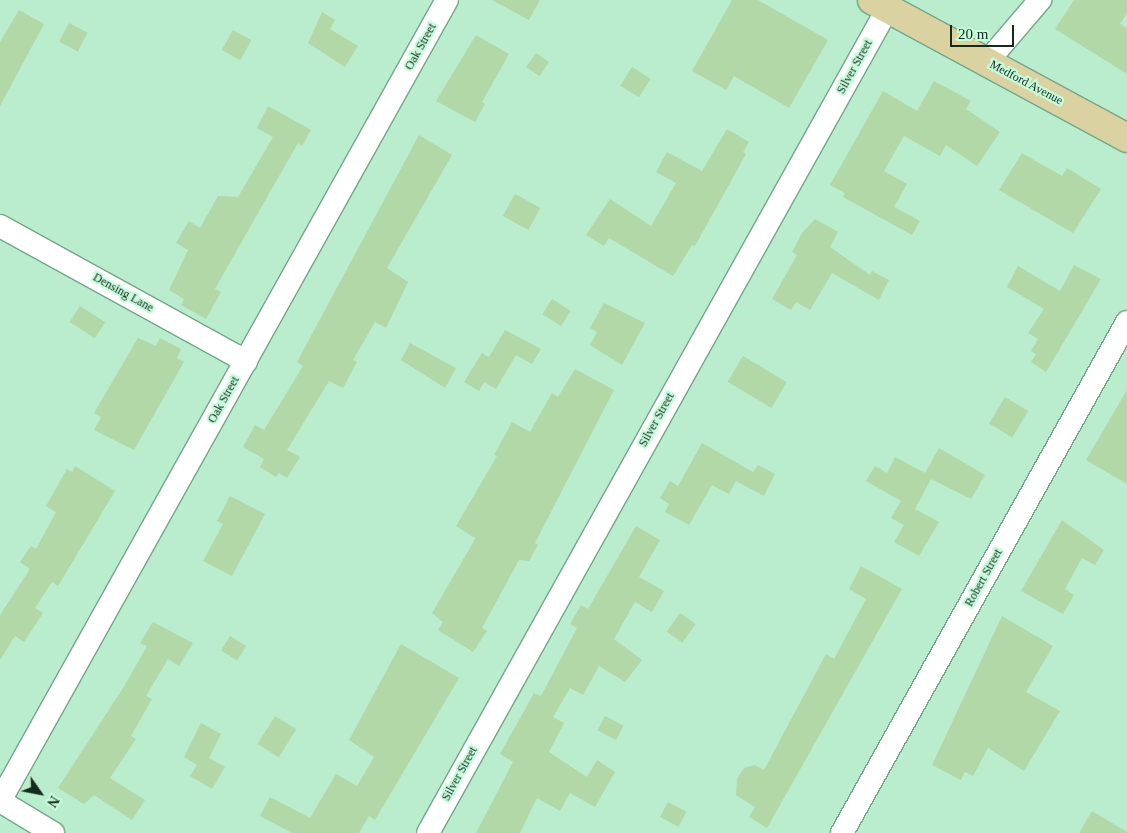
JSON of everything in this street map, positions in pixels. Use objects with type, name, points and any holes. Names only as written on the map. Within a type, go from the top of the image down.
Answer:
[{"type":"main road","name":"Medford Avenue","points":[[880,4],[1127,138]]},
{"type":"street","name":"Oak Street","points":[[0,801],[447,0]]},
{"type":"street","points":[[987,62],[1040,0]]},
{"type":"street","name":"Silver Street","points":[[428,833],[880,4]]},
{"type":"street","name":"Densing Lane","points":[[0,226],[246,361]]},
{"type":"street","name":"Robert Street","points":[[842,833],[1127,322]]},
{"type":"street","points":[[0,801],[53,833]]},
{"type":"building","points":[[492,0],[540,0],[529,20]]},
{"type":"building","points":[[732,0],[758,0],[828,40],[789,108],[734,76],[726,90],[692,71]]},
{"type":"building","points":[[1074,0],[1127,0],[1127,13],[1120,24],[1127,28],[1127,74],[1055,29]]},
{"type":"building","points":[[19,10],[44,24],[0,106],[0,42]]},
{"type":"building","points":[[322,12],[335,20],[330,29],[358,46],[345,67],[308,43]]},
{"type":"building","points":[[69,23],[88,33],[78,51],[59,42]]},
{"type":"building","points":[[233,30],[251,40],[240,60],[222,50]]},
{"type":"building","points":[[476,35],[509,54],[482,102],[485,104],[475,122],[436,101]]},
{"type":"building","points":[[536,53],[549,62],[539,76],[526,67]]},
{"type":"building","points":[[632,67],[651,79],[639,97],[620,86]]},
{"type":"building","points":[[934,81],[971,101],[966,109],[1000,132],[977,166],[946,145],[940,156],[904,136],[884,171],[907,184],[894,207],[920,221],[912,235],[843,197],[845,193],[830,185],[883,91],[917,111]]},
{"type":"building","points":[[268,106],[311,130],[302,146],[298,143],[215,289],[221,292],[206,319],[181,305],[184,299],[169,290],[188,250],[176,243],[189,221],[200,228],[218,196],[238,197],[273,137],[257,128]]},
{"type":"building","points":[[727,129],[749,142],[743,152],[746,154],[695,246],[692,245],[673,276],[609,238],[604,246],[586,235],[610,199],[651,226],[676,183],[656,172],[667,152],[702,171]]},
{"type":"building","points":[[419,135],[452,155],[387,268],[408,282],[386,328],[375,322],[353,360],[357,362],[343,388],[329,381],[287,450],[300,457],[287,478],[279,473],[276,477],[260,467],[264,459],[243,447],[255,425],[264,430],[303,366],[297,362]]},
{"type":"building","points":[[1022,153],[1062,176],[1067,168],[1101,189],[1073,233],[999,190]]},
{"type":"building","points":[[515,194],[540,208],[528,230],[503,216]]},
{"type":"building","points":[[815,219],[838,232],[830,247],[870,275],[872,271],[889,280],[879,300],[832,273],[810,310],[796,302],[791,310],[772,299],[797,255],[792,252],[802,233]]},
{"type":"building","points":[[1074,265],[1101,279],[1046,372],[1031,362],[1036,354],[1031,351],[1038,339],[1028,333],[1044,309],[1007,287],[1018,266],[1060,291]]},
{"type":"building","points":[[552,299],[571,311],[561,326],[542,314]]},
{"type":"building","points":[[604,303],[645,323],[622,365],[590,345],[597,332],[590,328]]},
{"type":"building","points":[[80,306],[105,322],[95,338],[70,322]]},
{"type":"building","points":[[505,330],[541,349],[532,364],[516,355],[496,389],[484,382],[479,391],[464,382],[482,353],[489,357]]},
{"type":"building","points":[[138,338],[156,346],[160,338],[181,349],[177,358],[184,362],[134,450],[94,430],[101,417],[94,413]]},
{"type":"building","points":[[410,343],[456,368],[445,388],[401,360]]},
{"type":"building","points":[[743,356],[787,382],[771,408],[728,382]]},
{"type":"building","points":[[575,369],[614,390],[535,543],[538,545],[529,561],[519,560],[482,628],[487,631],[473,652],[438,630],[443,622],[432,613],[475,538],[456,526],[497,456],[494,455],[512,422],[530,432],[552,393],[558,397]]},
{"type":"building","points":[[1127,390],[1127,484],[1086,460]]},
{"type":"building","points":[[1005,397],[1028,411],[1012,437],[989,424]]},
{"type":"building","points":[[702,443],[753,472],[758,465],[775,474],[764,496],[736,481],[729,494],[712,485],[689,525],[665,512],[669,504],[660,498],[670,481],[678,486]]},
{"type":"building","points":[[939,448],[985,475],[971,499],[931,479],[915,509],[939,522],[919,556],[894,542],[904,525],[891,518],[901,501],[866,481],[875,466],[887,473],[895,457],[925,473]]},
{"type":"building","points":[[75,466],[115,491],[58,586],[52,582],[35,608],[43,613],[24,642],[15,636],[0,660],[0,615],[30,569],[20,562],[31,546],[36,549],[56,512],[46,506],[67,469],[72,472]]},
{"type":"building","points":[[230,496],[265,514],[232,576],[203,561],[223,524],[217,521]]},
{"type":"building","points":[[1062,520],[1104,550],[1095,565],[1082,558],[1065,589],[1074,595],[1063,614],[1021,591]]},
{"type":"building","points":[[636,526],[660,540],[639,577],[664,591],[652,612],[635,602],[614,639],[642,660],[625,682],[599,666],[583,695],[570,688],[553,717],[564,723],[549,752],[587,777],[597,760],[615,772],[595,807],[570,793],[560,811],[537,798],[520,833],[476,833],[513,762],[500,754],[534,693],[541,696],[577,628],[570,624],[581,605],[588,609]]},
{"type":"building","points":[[861,566],[902,589],[767,828],[749,817],[755,807],[736,795],[737,779],[744,768],[755,765],[764,770],[826,654],[834,659],[866,599],[849,589]]},
{"type":"building","points":[[680,613],[696,624],[682,643],[667,632]]},
{"type":"building","points":[[1002,616],[1053,646],[1026,692],[1060,711],[1024,771],[988,748],[973,776],[965,772],[961,780],[932,765]]},
{"type":"building","points":[[153,622],[193,643],[179,666],[168,659],[146,696],[152,699],[131,736],[136,739],[110,778],[145,800],[132,820],[94,795],[84,804],[58,788],[125,685],[147,646],[140,643]]},
{"type":"building","points":[[230,636],[246,646],[237,660],[221,650]]},
{"type":"building","points":[[401,644],[459,678],[375,820],[369,816],[359,833],[292,833],[260,816],[270,797],[310,818],[336,774],[357,786],[374,757],[349,740]]},
{"type":"building","points":[[275,716],[296,729],[279,757],[258,744]]},
{"type":"building","points":[[605,716],[624,726],[616,740],[597,730]]},
{"type":"building","points":[[201,723],[221,734],[209,758],[225,767],[212,789],[190,776],[197,765],[184,757]]},
{"type":"building","points":[[668,802],[687,812],[679,827],[660,817]]},
{"type":"building","points":[[1092,811],[1127,832],[1127,833],[1079,833]]}]
